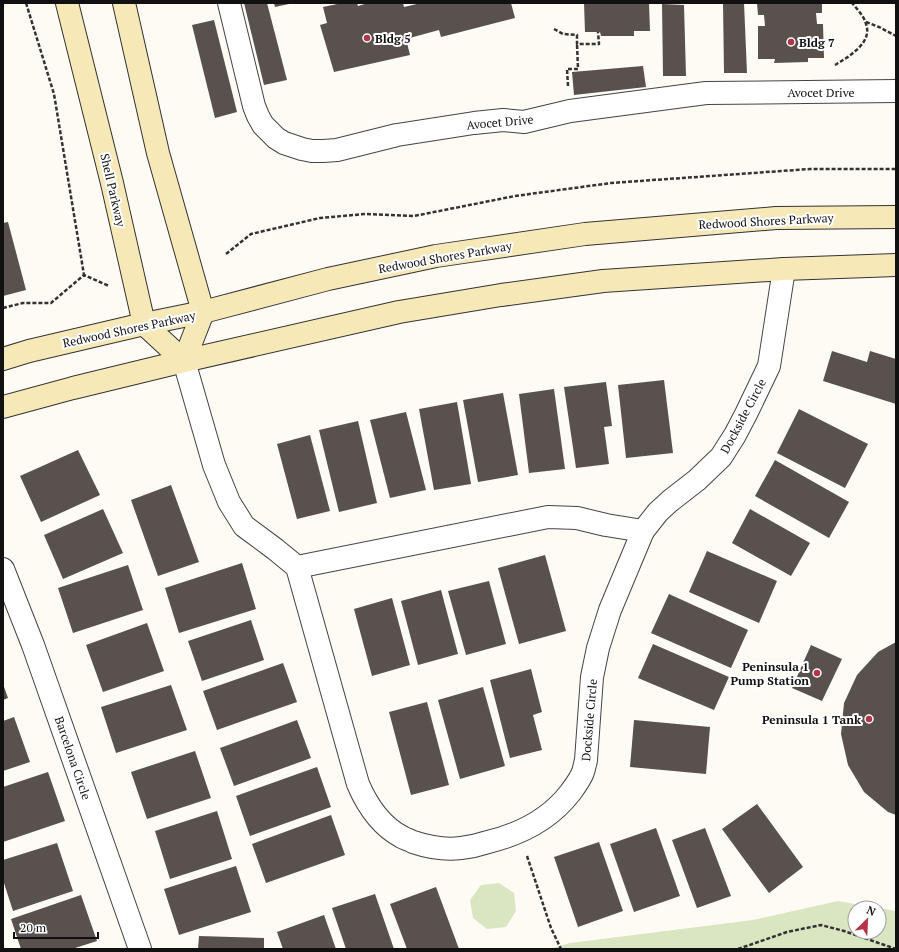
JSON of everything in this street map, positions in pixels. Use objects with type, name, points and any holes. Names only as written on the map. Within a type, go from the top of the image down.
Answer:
[{"type":"main road","name":"Shell Parkway","points":[[67,3],[112,183],[144,324]]},
{"type":"main road","points":[[124,3],[158,153],[203,312],[184,361]]},
{"type":"main road","name":"Redwood Shores Parkway","points":[[3,359],[29,351],[203,312],[328,279],[436,256],[585,234],[776,218],[896,217]]},
{"type":"main road","points":[[3,408],[73,388],[184,361],[399,312],[501,295],[603,281],[784,269],[896,265]]},
{"type":"main road","points":[[144,324],[184,361]]},
{"type":"street","name":"Avocet Drive","points":[[229,3],[254,106],[263,125],[276,138],[284,143],[312,151],[337,150],[397,135],[503,120],[524,122],[570,111],[706,93],[896,91]]},
{"type":"street","name":"Dockside Circle","points":[[297,567],[358,784],[364,799],[374,814],[402,838],[423,845],[443,848],[461,848],[478,845],[519,832],[537,823],[562,803],[578,783],[583,772],[586,760],[592,677],[598,648],[610,610],[644,531],[658,512],[697,480],[721,456],[742,421],[769,366],[784,269]]},
{"type":"street","points":[[184,361],[214,465],[230,502],[244,526],[297,567],[548,517],[577,518],[606,526],[644,531]]},
{"type":"street","name":"Barcelona Circle","points":[[3,569],[33,645],[140,949]]},
{"type":"path","points":[[26,3],[54,94],[84,275]]},
{"type":"path","points":[[832,66],[851,55],[860,46],[866,36],[866,22],[852,3]]},
{"type":"path","points":[[866,22],[896,36]]},
{"type":"path","points":[[554,29],[563,34],[577,35],[578,69],[567,69],[570,111]]},
{"type":"path","points":[[577,44],[600,44],[598,32]]},
{"type":"path","points":[[226,254],[250,234],[320,218],[365,214],[414,216],[514,196],[611,183],[810,169],[896,168]]},
{"type":"path","points":[[84,275],[113,288]]},
{"type":"path","points":[[3,308],[23,303],[51,303],[84,275]]},
{"type":"path","points":[[519,832],[551,928],[561,949]]},
{"type":"path","points":[[738,949],[787,932],[821,925],[844,931],[896,949]]},
{"type":"green space","points":[[499,883],[514,893],[516,911],[506,927],[487,929],[473,918],[470,900],[481,885]]},
{"type":"green space","points":[[838,901],[847,903],[847,940],[887,940],[887,909],[896,911],[896,949],[549,949],[570,943],[753,920]]},
{"type":"building","points":[[244,3],[267,3],[287,80],[264,85]]},
{"type":"building","points":[[274,3],[289,3],[289,4],[275,7]]},
{"type":"building","name":"Bldg 5","points":[[342,3],[357,3],[358,6],[368,3],[403,3],[404,7],[421,3],[511,3],[515,18],[441,37],[439,30],[406,39],[410,55],[334,72],[320,25],[327,23],[323,7]]},
{"type":"building","points":[[584,3],[649,3],[650,31],[634,31],[634,36],[601,36],[600,32],[585,32]]},
{"type":"building","points":[[723,3],[744,3],[747,73],[724,73]]},
{"type":"building","name":"Bldg 7","points":[[757,3],[822,3],[822,13],[816,13],[817,24],[823,24],[824,58],[808,58],[808,62],[774,63],[775,59],[758,59],[758,26],[765,26],[764,15],[758,15]]},
{"type":"building","points":[[662,4],[684,5],[686,76],[663,76]]},
{"type":"building","points":[[214,20],[237,112],[215,118],[192,25]]},
{"type":"building","points":[[643,66],[646,87],[574,95],[572,72]]},
{"type":"building","points":[[8,222],[26,290],[3,296],[3,223]]},
{"type":"building","points":[[832,351],[867,362],[870,351],[896,359],[896,404],[823,381]]},
{"type":"building","points":[[664,380],[673,453],[626,458],[618,385]]},
{"type":"building","points":[[606,382],[612,426],[604,427],[609,464],[576,468],[564,387]]},
{"type":"building","points":[[554,389],[565,469],[529,473],[519,394]]},
{"type":"building","points":[[503,393],[518,475],[478,482],[463,400]]},
{"type":"building","points":[[457,402],[471,484],[434,490],[419,409]]},
{"type":"building","points":[[799,409],[868,444],[845,488],[777,453]]},
{"type":"building","points":[[406,412],[426,490],[390,498],[370,420]]},
{"type":"building","points":[[358,421],[377,503],[339,512],[319,430]]},
{"type":"building","points":[[310,435],[330,511],[297,519],[277,444]]},
{"type":"building","points":[[78,450],[100,495],[41,522],[20,476]]},
{"type":"building","points":[[775,460],[849,502],[829,538],[755,496]]},
{"type":"building","points":[[171,485],[199,562],[158,576],[131,500]]},
{"type":"building","points":[[103,509],[123,553],[63,579],[44,535]]},
{"type":"building","points":[[750,509],[810,543],[791,576],[732,543]]},
{"type":"building","points":[[707,551],[777,581],[759,623],[689,592]]},
{"type":"building","points":[[545,555],[566,631],[519,644],[498,568]]},
{"type":"building","points":[[242,563],[256,609],[179,633],[165,588]]},
{"type":"building","points":[[128,565],[143,610],[73,633],[58,588]]},
{"type":"building","points":[[489,581],[506,644],[466,655],[448,591]]},
{"type":"building","points":[[441,590],[458,654],[418,665],[401,601]]},
{"type":"building","points":[[669,594],[748,630],[731,668],[651,633]]},
{"type":"building","points":[[392,598],[410,665],[372,676],[354,609]]},
{"type":"building","points":[[251,620],[264,660],[202,681],[188,641]]},
{"type":"building","points":[[147,623],[164,671],[103,692],[86,645]]},
{"type":"building","name":"Peninsula 1 Tank","points":[[896,642],[896,815],[888,812],[864,792],[848,765],[841,734],[844,703],[857,675],[878,652]]},
{"type":"building","points":[[653,644],[729,677],[714,710],[638,678]]},
{"type":"building","name":"Peninsula 1 Pump Station","points":[[811,645],[842,659],[822,701],[792,688]]},
{"type":"building","points":[[283,663],[297,702],[217,730],[203,691]]},
{"type":"building","points":[[531,669],[542,712],[533,715],[542,750],[510,758],[490,680]]},
{"type":"building","points":[[3,684],[8,698],[3,700]]},
{"type":"building","points":[[171,685],[187,730],[116,753],[101,707]]},
{"type":"building","points":[[483,687],[505,766],[460,779],[438,700]]},
{"type":"building","points":[[427,702],[449,785],[411,795],[389,712]]},
{"type":"building","points":[[14,717],[30,762],[3,771],[3,721]]},
{"type":"building","points":[[297,720],[311,758],[234,786],[220,748]]},
{"type":"building","points":[[634,720],[710,727],[706,774],[630,767]]},
{"type":"building","points":[[195,751],[211,798],[147,819],[131,772]]},
{"type":"building","points":[[317,767],[331,807],[250,836],[236,796]]},
{"type":"building","points":[[48,772],[65,821],[3,842],[3,787]]},
{"type":"building","points":[[757,804],[803,867],[769,893],[722,829]]},
{"type":"building","points":[[217,811],[232,859],[170,879],[155,831]]},
{"type":"building","points":[[331,815],[345,855],[266,883],[252,844]]},
{"type":"building","points":[[656,828],[680,896],[634,912],[610,844]]},
{"type":"building","points":[[705,828],[731,896],[697,908],[672,840]]},
{"type":"building","points":[[599,842],[623,911],[578,927],[554,857]]},
{"type":"building","points":[[57,843],[73,891],[13,911],[3,880],[3,860]]},
{"type":"building","points":[[236,866],[251,912],[179,935],[164,889]]},
{"type":"building","points":[[436,887],[459,949],[407,949],[390,904]]},
{"type":"building","points":[[375,894],[394,949],[346,949],[332,908]]},
{"type":"building","points":[[81,895],[97,941],[72,949],[21,949],[11,919]]},
{"type":"building","points":[[324,915],[336,949],[283,949],[277,932]]},
{"type":"building","points":[[199,936],[264,938],[264,949],[198,949]]},
{"type":"place","name":"Bldg 5","points":[[367,38]]},
{"type":"place","name":"Bldg 7","points":[[791,42]]},
{"type":"place","name":"Peninsula 1 Pump Station","points":[[817,673]]},
{"type":"place","name":"Peninsula 1 Tank","points":[[869,719]]}]
